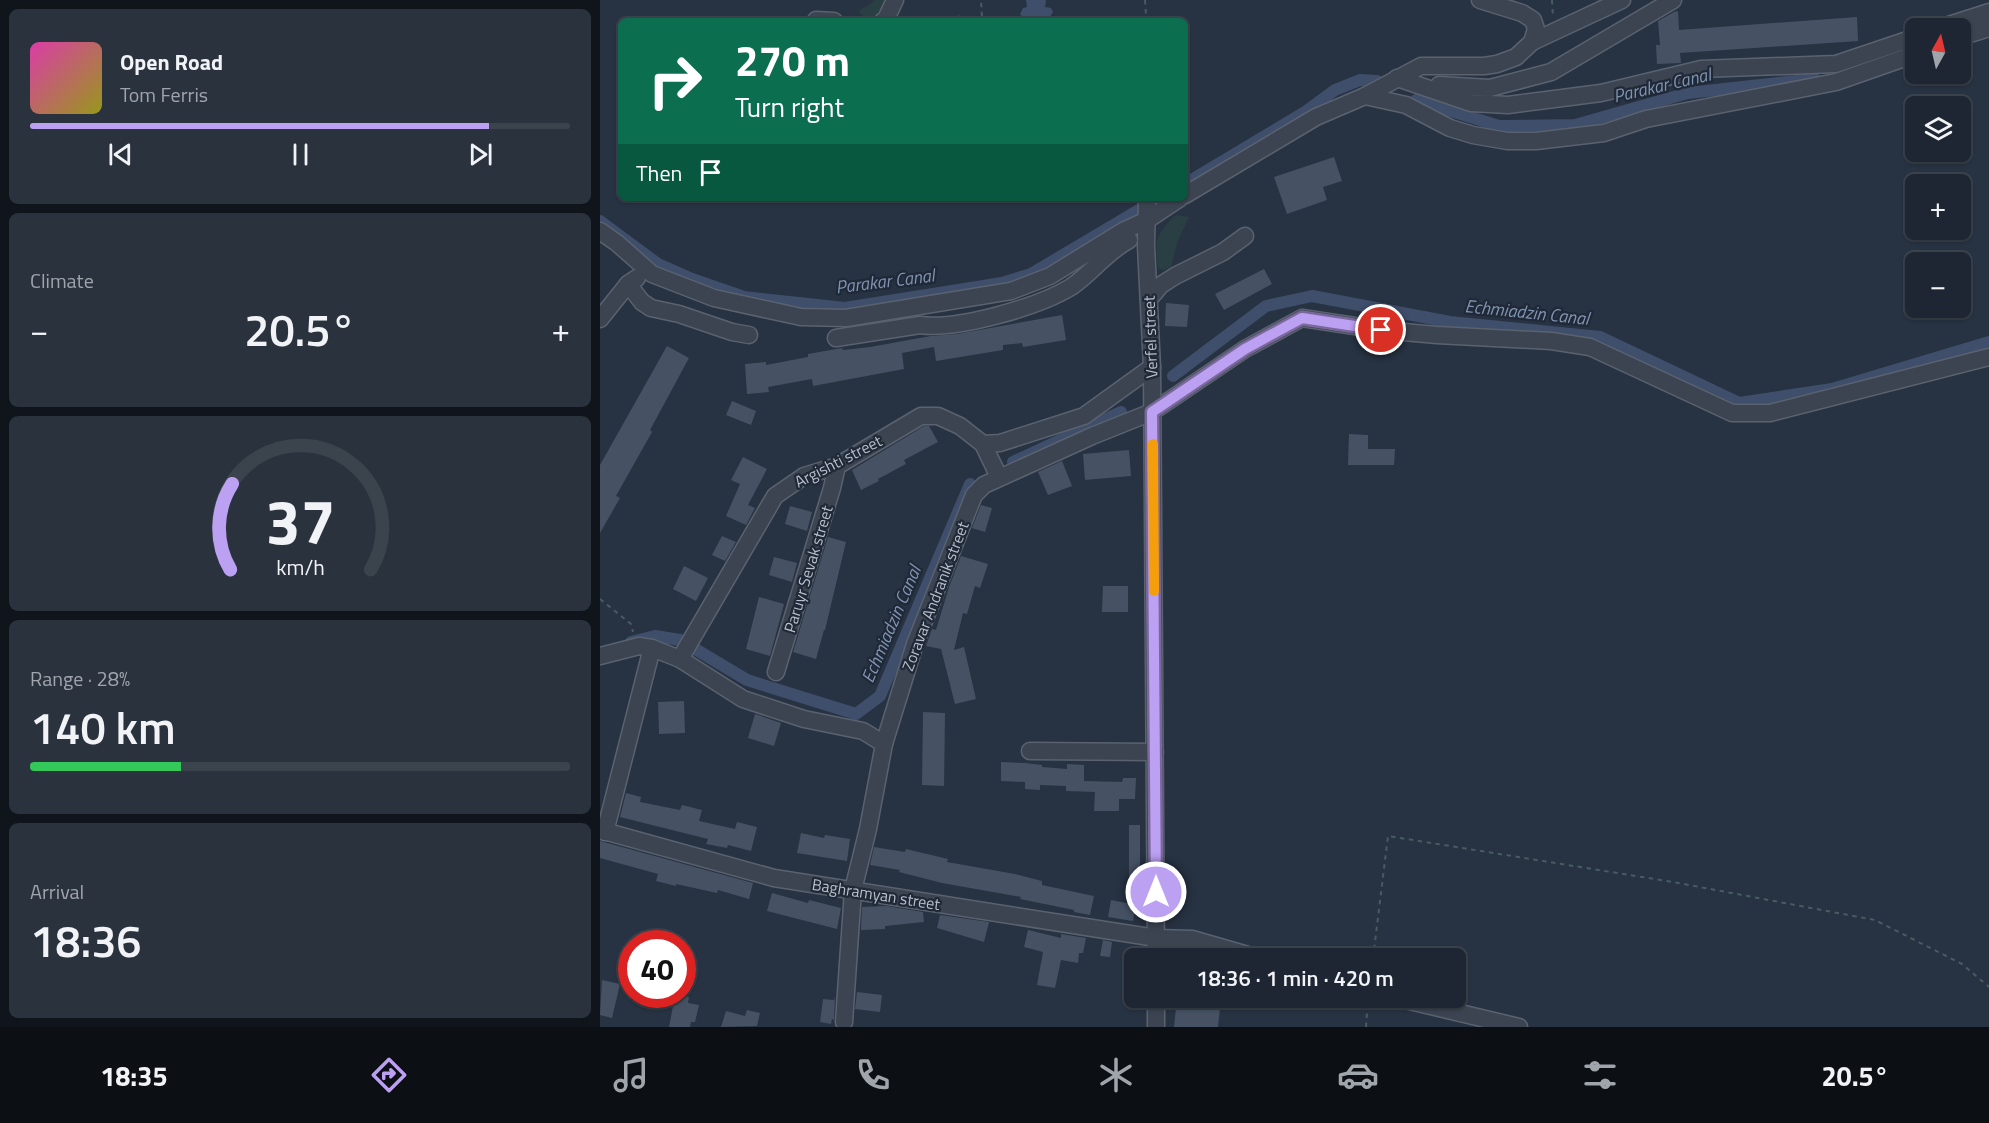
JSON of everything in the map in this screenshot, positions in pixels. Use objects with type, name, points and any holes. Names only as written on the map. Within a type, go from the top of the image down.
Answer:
[{"type":"street","points":[[885,18],[895,0]]},
{"type":"street","points":[[1480,0],[1533,20],[1536,29],[1532,42]]},
{"type":"street","points":[[1188,193],[1316,117],[1365,96],[1420,66],[1497,64],[1516,57],[1532,42],[1622,0]]},
{"type":"street","points":[[1417,83],[1490,88],[1551,72],[1673,0]]},
{"type":"street","points":[[1971,18],[1989,12]]},
{"type":"street","points":[[1971,34],[1989,28]]},
{"type":"street","points":[[1397,78],[1471,103],[1508,105],[1601,93],[1701,69],[1836,64],[1905,41]]},
{"type":"street","points":[[1365,96],[1406,105],[1450,128],[1473,135],[1507,141],[1536,141],[1604,133],[1646,119],[1836,82],[1905,58]]},
{"type":"street","name":"Verfel street","points":[[1147,201],[1147,220],[1131,240],[1149,299],[1152,367],[1156,948]]},
{"type":"street","points":[[836,338],[920,325],[932,326],[973,321],[1036,303],[1072,286],[1111,251],[1131,240],[1147,220],[1176,201]]},
{"type":"street","points":[[600,231],[652,274],[714,298],[801,316],[846,318],[1011,291],[1131,240]]},
{"type":"street","points":[[1149,299],[1161,285],[1223,252],[1245,236]]},
{"type":"street","points":[[600,319],[628,284],[638,277],[652,274]]},
{"type":"street","points":[[628,284],[642,302],[651,308],[679,314],[732,332],[749,334]]},
{"type":"street","name":"Zoravar Andranik street","points":[[844,1022],[852,890],[868,829],[884,744],[915,644],[974,495],[984,485],[1093,424],[1152,412],[1245,349],[1302,318],[1381,330],[1551,341],[1590,347],[1732,413],[1770,413],[1989,357]]},
{"type":"street","points":[[983,444],[1000,443],[1093,424],[1152,367]]},
{"type":"street","name":"Argishti street","points":[[685,650],[775,496],[804,476],[837,466],[921,416],[938,416],[960,426],[983,444],[999,477]]},
{"type":"street","name":"Paruyr Sevak street","points":[[776,672],[837,466]]},
{"type":"street","points":[[600,656],[639,646],[685,650],[743,699],[804,719],[863,731],[884,744]]},
{"type":"street","points":[[602,831],[652,648]]},
{"type":"street","points":[[1030,751],[1155,752]]},
{"type":"street","name":"Baghramyan street","points":[[602,831],[774,878],[1156,938],[1192,939],[1223,948]]},
{"type":"street","points":[[1156,1008],[1156,1027]]},
{"type":"street","points":[[1439,1008],[1519,1027]]},
{"type":"path","points":[[981,0],[982,18]]},
{"type":"path","points":[[1145,0],[1146,15]]},
{"type":"path","points":[[958,16],[962,18]]},
{"type":"path","points":[[600,600],[631,624],[633,631]]},
{"type":"path","points":[[1374,948],[1388,836],[1673,882],[1875,920],[1962,964],[1989,987]]},
{"type":"path","points":[[1366,1027],[1367,1008]]},
{"type":"green space","points":[[874,0],[887,0],[882,17],[864,18],[858,11]]},
{"type":"green space","points":[[1176,215],[1189,217],[1177,243],[1171,267],[1164,270],[1158,268],[1156,251],[1158,238],[1164,227]]},
{"type":"water","points":[[1026,0],[1046,0],[1045,7],[1051,8],[1053,12],[1047,18],[1022,17],[1020,14],[1023,8],[1027,7]]},
{"type":"building","points":[[1678,11],[1679,30],[1857,17],[1858,41],[1680,53],[1681,63],[1657,64],[1656,45],[1660,45],[1658,21]]},
{"type":"building","points":[[1334,157],[1342,181],[1323,187],[1327,200],[1287,214],[1274,177]]},
{"type":"building","points":[[1264,269],[1272,284],[1224,310],[1215,294]]},
{"type":"building","points":[[1166,303],[1189,305],[1187,327],[1165,326]]},
{"type":"building","points":[[1062,315],[1066,340],[1023,347],[1022,343],[1003,345],[1003,350],[936,361],[934,347],[902,353],[904,369],[813,386],[812,379],[768,387],[769,392],[747,394],[745,364],[766,362],[766,365],[842,348],[843,350],[870,347],[931,336],[957,334]]},
{"type":"building","points":[[667,346],[689,358],[650,430],[652,432],[616,496],[620,498],[600,533],[600,465]]},
{"type":"building","points":[[732,401],[756,411],[751,425],[726,415]]},
{"type":"building","points":[[924,426],[929,426],[938,442],[904,460],[906,464],[861,490],[852,470]]},
{"type":"building","points":[[1349,434],[1368,435],[1368,449],[1395,449],[1394,465],[1348,465]]},
{"type":"building","points":[[1129,450],[1131,476],[1085,480],[1083,454]]},
{"type":"building","points":[[743,457],[767,469],[748,505],[755,508],[746,525],[726,516],[740,484],[731,480]]},
{"type":"building","points":[[1062,461],[1072,486],[1048,495],[1038,472]]},
{"type":"building","points":[[981,505],[992,508],[985,532],[972,528]]},
{"type":"building","points":[[790,506],[812,512],[807,531],[785,524]]},
{"type":"building","points":[[722,536],[736,542],[725,561],[712,555]]},
{"type":"building","points":[[828,537],[846,542],[816,659],[793,652]]},
{"type":"building","points":[[961,556],[988,564],[980,588],[975,586],[967,614],[963,613],[954,650],[964,647],[976,699],[955,704],[941,649],[926,646],[932,629],[936,630]]},
{"type":"building","points":[[774,557],[797,563],[792,582],[769,575]]},
{"type":"building","points":[[684,566],[708,578],[696,601],[673,589]]},
{"type":"building","points":[[1103,586],[1128,586],[1128,612],[1102,612]]},
{"type":"building","points":[[759,597],[784,604],[770,656],[746,649]]},
{"type":"building","points":[[684,701],[685,733],[659,734],[658,702]]},
{"type":"building","points":[[923,712],[945,713],[944,786],[922,785]]},
{"type":"building","points":[[755,714],[781,723],[774,746],[748,738]]},
{"type":"building","points":[[1001,762],[1067,769],[1067,764],[1084,765],[1084,781],[1122,782],[1123,778],[1136,778],[1135,799],[1119,799],[1119,811],[1094,811],[1095,792],[1066,791],[1066,786],[1040,785],[1040,790],[1025,789],[1025,782],[1001,781]]},
{"type":"building","points":[[626,793],[641,797],[640,802],[680,810],[682,805],[702,810],[699,821],[735,829],[737,822],[757,827],[751,851],[728,845],[727,848],[706,844],[708,839],[620,817]]},
{"type":"building","points":[[1129,825],[1140,825],[1140,879],[1129,879]]},
{"type":"building","points":[[801,833],[824,838],[825,835],[850,839],[847,861],[797,853]]},
{"type":"building","points":[[600,841],[753,883],[749,899],[718,890],[717,893],[656,881],[658,874],[600,858]]},
{"type":"building","points":[[874,847],[905,852],[906,849],[948,859],[947,862],[1015,874],[1042,881],[1042,885],[1094,896],[1090,915],[1020,899],[1021,897],[942,883],[899,872],[900,870],[870,865]]},
{"type":"building","points":[[772,893],[808,903],[809,900],[841,908],[837,929],[767,911]]},
{"type":"building","points":[[1111,900],[1136,905],[1133,921],[1108,917]]},
{"type":"building","points":[[886,906],[923,912],[924,922],[885,926],[885,929],[861,930],[862,907]]},
{"type":"building","points":[[940,915],[989,922],[984,942],[937,928]]},
{"type":"building","points":[[1028,930],[1061,938],[1061,934],[1086,938],[1083,953],[1079,953],[1078,963],[1061,960],[1055,988],[1037,985],[1043,952],[1024,947]]},
{"type":"building","points":[[1103,940],[1112,942],[1110,957],[1100,956]]},
{"type":"building","points":[[602,980],[618,984],[612,1018],[600,1015]]},
{"type":"building","points":[[857,992],[882,995],[880,1012],[855,1009]]},
{"type":"building","points":[[835,996],[834,1020],[832,1019],[831,1024],[820,1022],[823,999],[834,1000]]},
{"type":"building","points":[[696,1004],[699,1005],[695,1022],[691,1022],[690,1027],[669,1027],[673,1008],[696,1008]]},
{"type":"building","points":[[1176,1008],[1220,1008],[1218,1027],[1174,1027]]},
{"type":"building","points":[[747,1010],[760,1013],[757,1026],[721,1027],[726,1011],[745,1016]]},
{"type":"waterway","name":"Parakar Canal","points":[[1416,100],[1499,126],[1575,125],[1688,93],[1815,79]]},
{"type":"waterway","name":"Parakar Canal","points":[[1188,182],[1305,112],[1335,90],[1360,80],[1377,81]]},
{"type":"waterway","name":"Parakar Canal","points":[[600,221],[658,264],[692,279],[744,297],[845,308],[1002,283],[1031,274],[1139,210]]},
{"type":"waterway","name":"Echmiadzin Canal","points":[[1173,376],[1266,306],[1312,296],[1450,322],[1600,337],[1739,403],[1832,389],[1989,342]]},
{"type":"waterway","name":"Echmiadzin Canal","points":[[1013,462],[1121,412]]},
{"type":"waterway","name":"Echmiadzin Canal","points":[[631,642],[655,636],[680,640],[747,680],[856,714],[880,696],[970,484]]},
{"type":"slow traffic","points":[[1153,444],[1154,591]]},
{"type":"route","points":[[1156,892],[1152,412],[1245,349],[1302,318],[1381,330]]}]
